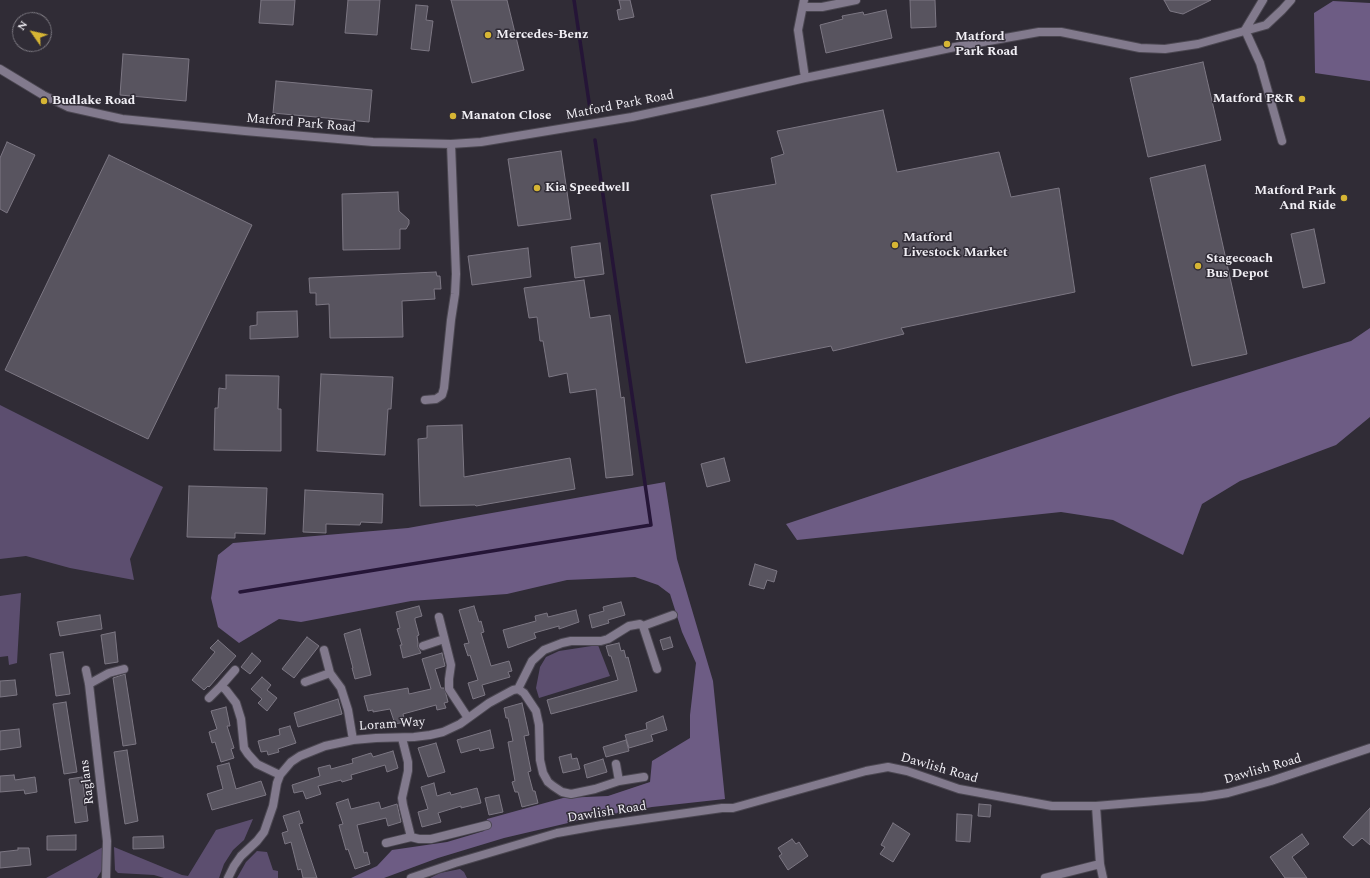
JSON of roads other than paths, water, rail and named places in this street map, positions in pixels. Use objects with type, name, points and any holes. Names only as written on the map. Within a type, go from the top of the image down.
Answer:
[{"type":"street","points":[[805,78],[798,30],[804,3],[822,7],[856,0]]},
{"type":"street","points":[[1263,0],[1245,30],[1260,63],[1282,141]]},
{"type":"street","name":"Matford Park Road","points":[[0,69],[43,95],[68,107],[122,119],[237,131],[368,142],[451,144],[481,142],[632,117],[805,78],[955,47],[1039,32],[1061,32],[1140,48],[1165,49],[1198,44],[1266,25],[1291,0]]},
{"type":"street","points":[[425,400],[436,399],[442,395],[444,388],[455,294],[456,274],[451,144]]},
{"type":"street","points":[[644,777],[619,781],[595,789],[571,794],[562,792],[548,782],[543,773],[540,760],[539,725],[536,711],[524,693],[518,689],[532,661],[544,650],[572,641],[601,641],[614,636],[629,626],[640,624],[643,626],[673,615]]},
{"type":"street","points":[[439,617],[451,665],[449,689],[468,718]]},
{"type":"street","points":[[643,626],[657,669]]},
{"type":"street","points":[[423,646],[444,639]]},
{"type":"street","points":[[324,650],[330,673],[341,688],[348,710],[353,740]]},
{"type":"street","points":[[88,684],[109,673],[124,669]]},
{"type":"street","name":"Raglans","points":[[86,670],[108,842],[106,878]]},
{"type":"street","points":[[208,698],[235,670]]},
{"type":"street","points":[[305,682],[330,673]]},
{"type":"street","points":[[221,686],[236,703],[240,718],[242,742],[248,754],[257,764],[280,775]]},
{"type":"street","name":"Loram Way","points":[[228,878],[241,856],[264,832],[273,806],[280,775],[288,765],[300,756],[325,746],[353,740],[430,736],[452,728],[489,703],[513,690],[518,689]]},
{"type":"street","points":[[402,738],[408,762],[408,771],[402,798],[411,837]]},
{"type":"street","name":"Dawlish Road","points":[[411,878],[455,862],[557,833],[722,808],[734,808],[866,771],[888,767],[907,771],[959,789],[1052,806],[1096,806],[1203,798],[1228,793],[1271,782],[1370,748]]},
{"type":"street","points":[[616,764],[619,781]]},
{"type":"street","points":[[1096,806],[1100,864],[1103,878]]},
{"type":"street","points":[[386,843],[411,837],[431,839],[487,825]]},
{"type":"street","points":[[1045,878],[1100,864]]},
{"type":"waterway","points":[[574,0],[590,109]]},
{"type":"waterway","points":[[240,592],[651,525],[595,140]]},
{"type":"place","name":"Mercedes-Benz","points":[[488,35]]},
{"type":"place","name":"Matford Park Road","points":[[947,44]]},
{"type":"place","name":"Matford P&R","points":[[1302,99]]},
{"type":"place","name":"Budlake Road","points":[[44,101]]},
{"type":"place","name":"Manaton Close","points":[[453,116]]},
{"type":"place","name":"Kia Speedwell","points":[[537,188]]},
{"type":"place","name":"Matford Park And Ride","points":[[1344,198]]},
{"type":"place","name":"Matford Livestock Market","points":[[895,245]]},
{"type":"place","name":"Stagecoach Bus Depot","points":[[1198,266]]}]
